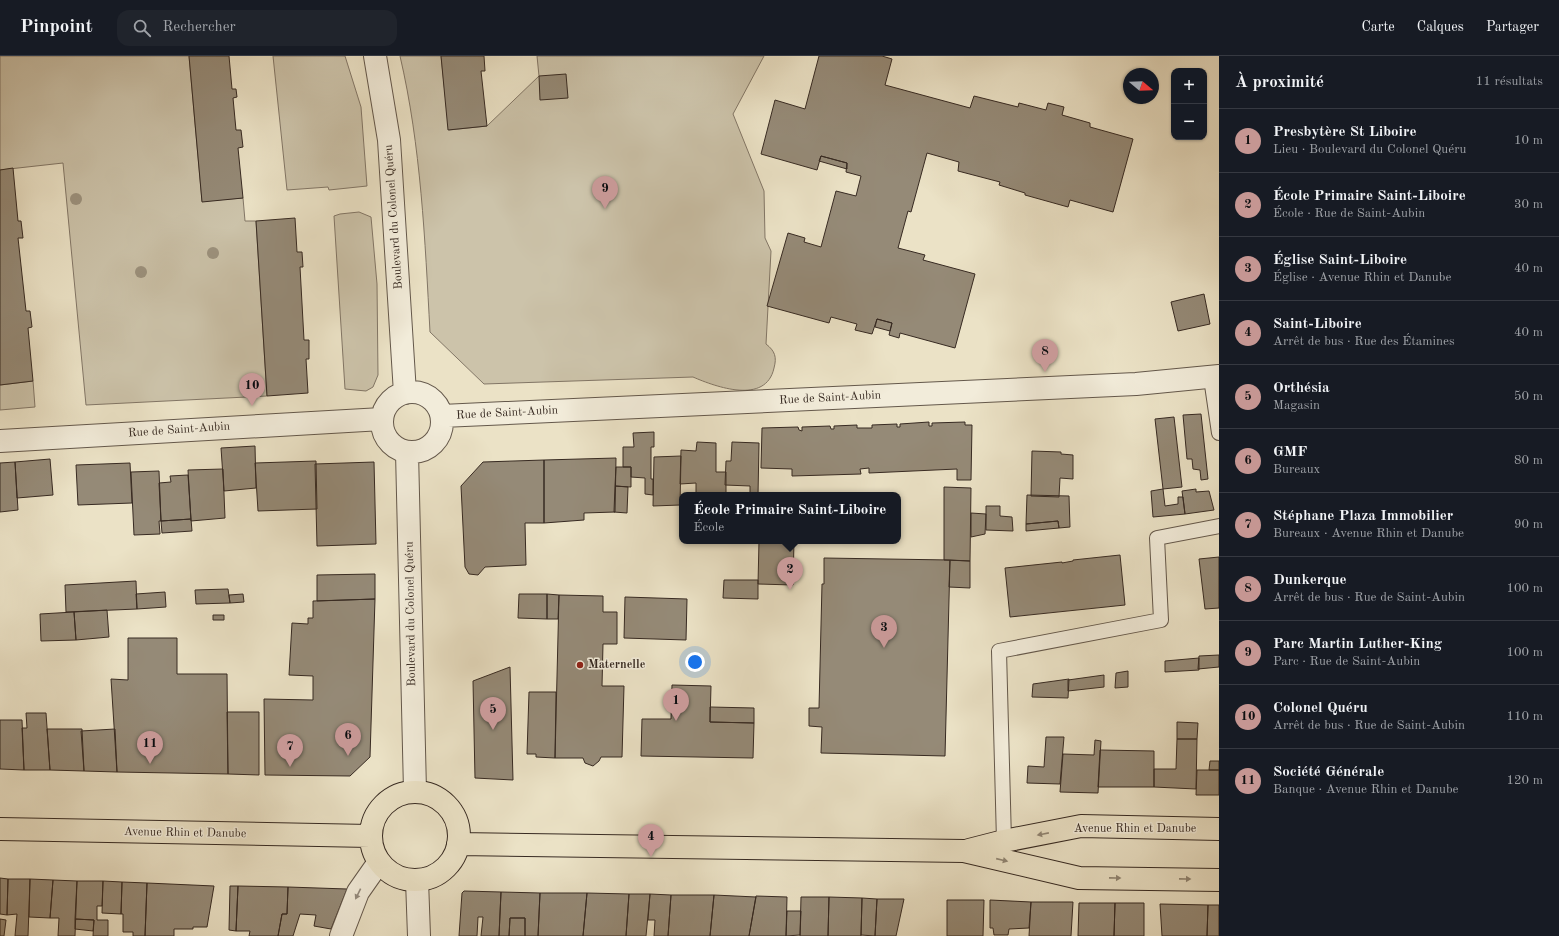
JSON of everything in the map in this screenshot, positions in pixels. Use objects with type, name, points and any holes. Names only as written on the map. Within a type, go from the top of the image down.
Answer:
[{"type":"main road","points":[[415,791],[433,795],[446,804],[454,815],[459,830],[458,844],[453,857],[445,868],[433,876],[417,880],[406,879],[394,875],[383,867],[372,847],[370,836],[373,822],[379,808],[391,798],[404,792],[415,791]]},
{"type":"main road","name":"Avenue Rhin et Danube","points":[[964,851],[1004,841],[1081,826],[1219,829]]},
{"type":"main road","name":"Avenue Rhin et Danube","points":[[0,829],[370,836]]},
{"type":"main road","points":[[458,844],[964,851],[1079,878],[1219,880]]},
{"type":"street","name":"Boulevard du Colonel Quéru","points":[[375,56],[388,140],[405,386]]},
{"type":"street","name":"Rue de Saint-Aubin","points":[[442,416],[1128,385],[1215,377]]},
{"type":"street","points":[[405,386],[432,400],[438,407],[442,416],[440,435],[434,443],[426,449],[407,458],[385,437],[382,428],[382,419],[388,405],[398,396],[405,386]]},
{"type":"street","name":"Rue de Saint-Aubin","points":[[0,441],[382,419]]},
{"type":"street","name":"Boulevard du Colonel Quéru","points":[[407,458],[415,791]]},
{"type":"street","points":[[341,936],[358,892],[379,862]]},
{"type":"street","points":[[417,880],[418,936]]},
{"type":"lane","points":[[1215,377],[1219,433]]},
{"type":"lane","points":[[1004,841],[999,650],[1161,620],[1157,538],[1219,526]]},
{"type":"shaded area","points":[[0,56],[189,56],[202,201],[243,198],[245,221],[256,221],[267,396],[86,405],[63,163],[0,170]]},
{"type":"shaded area","points":[[273,56],[345,56],[361,107],[367,186],[329,190],[328,187],[287,190]]},
{"type":"shaded area","points":[[400,56],[441,56],[449,130],[487,126],[539,76],[537,56],[764,56],[733,114],[764,191],[765,238],[771,251],[766,344],[773,352],[775,361],[774,368],[769,379],[761,386],[751,390],[727,388],[693,377],[484,384],[430,332],[421,193],[413,124]]},
{"type":"shaded area","points":[[359,212],[371,217],[377,284],[378,375],[373,387],[366,391],[345,389],[334,216]]},
{"type":"shaded area","points":[[33,381],[35,407],[0,410],[0,385]]},
{"type":"building","points":[[189,56],[229,56],[232,89],[236,89],[237,97],[233,98],[236,130],[241,130],[243,147],[238,148],[243,198],[202,202]]},
{"type":"building","points":[[441,56],[484,56],[485,71],[481,71],[487,126],[448,130]]},
{"type":"building","points":[[819,56],[882,56],[892,59],[885,85],[970,108],[974,96],[1018,107],[1019,103],[1046,110],[1048,103],[1064,107],[1062,115],[1090,123],[1090,127],[1133,139],[1113,212],[1070,200],[1068,207],[1025,195],[1025,193],[999,185],[1000,182],[958,171],[959,162],[927,153],[911,212],[908,211],[898,248],[925,255],[923,260],[975,274],[955,348],[900,333],[899,338],[889,335],[892,323],[877,319],[872,334],[855,330],[857,324],[831,317],[829,323],[767,306],[788,233],[805,238],[804,242],[821,247],[836,191],[856,196],[861,176],[846,172],[847,163],[821,156],[817,170],[761,154],[775,100],[805,109]]},
{"type":"building","points":[[566,74],[568,98],[540,100],[539,76]]},
{"type":"building","points":[[821,156],[847,163],[847,169],[819,161]]},
{"type":"building","points":[[13,168],[18,221],[21,221],[23,238],[18,238],[26,311],[30,311],[32,327],[28,328],[33,381],[0,385],[0,170]]},
{"type":"building","points":[[295,218],[297,252],[302,252],[303,267],[300,267],[304,340],[309,340],[309,359],[306,359],[308,393],[267,396],[256,221]]},
{"type":"building","points":[[1204,294],[1210,324],[1178,331],[1171,302]]},
{"type":"building","points":[[877,319],[892,323],[890,331],[875,327]]},
{"type":"building","points":[[1201,414],[1208,479],[1201,480],[1200,470],[1193,469],[1192,459],[1187,459],[1183,415]]},
{"type":"building","points":[[1174,417],[1182,487],[1163,489],[1155,419]]},
{"type":"building","points":[[929,422],[929,426],[932,426],[932,423],[965,422],[965,425],[972,425],[971,480],[957,480],[957,469],[869,473],[869,468],[860,469],[861,474],[792,476],[792,469],[761,468],[762,428],[798,427],[799,430],[802,431],[802,427],[830,426],[831,429],[834,429],[834,426],[857,425],[857,428],[872,428],[872,425],[897,424],[897,427],[900,427],[900,424]]},
{"type":"building","points":[[654,432],[654,447],[651,447],[651,479],[653,479],[653,495],[645,494],[645,478],[631,477],[631,467],[623,467],[623,447],[634,447],[633,433]]},
{"type":"building","points":[[697,442],[716,443],[716,472],[726,472],[726,492],[696,492],[696,483],[680,484],[681,450],[696,451]]},
{"type":"building","points":[[732,442],[759,443],[758,492],[750,492],[750,486],[725,485],[726,461],[731,461]]},
{"type":"building","points":[[255,446],[256,488],[224,491],[221,448]]},
{"type":"building","points":[[1032,451],[1061,452],[1061,454],[1073,455],[1073,479],[1060,478],[1059,497],[1031,496]]},
{"type":"building","points":[[681,456],[679,505],[653,506],[654,457]]},
{"type":"building","points":[[616,458],[615,512],[584,513],[584,520],[544,523],[544,460]]},
{"type":"building","points":[[50,459],[53,495],[17,498],[15,462]]},
{"type":"building","points":[[544,460],[544,523],[525,523],[526,565],[485,567],[478,575],[469,574],[465,567],[461,486],[483,462]]},
{"type":"building","points":[[316,461],[317,509],[258,511],[255,463]]},
{"type":"building","points":[[15,462],[18,510],[0,512],[0,463]]},
{"type":"building","points":[[374,462],[376,544],[317,546],[315,464]]},
{"type":"building","points":[[130,463],[132,503],[78,505],[76,465]]},
{"type":"building","points":[[616,467],[631,467],[631,487],[615,486]]},
{"type":"building","points":[[223,469],[225,518],[191,521],[188,470]]},
{"type":"building","points":[[159,471],[161,521],[159,521],[160,534],[134,535],[131,472]]},
{"type":"building","points":[[188,475],[191,519],[161,521],[159,483],[171,482],[170,476]]},
{"type":"building","points":[[615,486],[628,487],[627,513],[614,512]]},
{"type":"building","points":[[944,487],[971,488],[970,561],[944,560]]},
{"type":"building","points":[[1163,489],[1165,506],[1178,504],[1178,497],[1183,497],[1185,514],[1153,517],[1151,491]]},
{"type":"building","points":[[1196,489],[1196,492],[1209,491],[1214,510],[1185,514],[1182,491]]},
{"type":"building","points":[[1027,495],[1069,496],[1070,527],[1059,528],[1058,521],[1026,524]]},
{"type":"building","points":[[986,506],[1000,506],[1000,516],[1012,517],[1013,531],[986,530]]},
{"type":"building","points":[[971,513],[986,514],[985,534],[971,537]]},
{"type":"building","points":[[191,519],[192,531],[162,533],[161,521]]},
{"type":"building","points":[[1058,521],[1059,528],[1026,531],[1026,524]]},
{"type":"building","points":[[759,544],[794,544],[793,585],[758,584]]},
{"type":"building","points":[[1120,555],[1125,605],[1010,617],[1005,568],[1062,563],[1073,560]]},
{"type":"building","points":[[1219,557],[1219,608],[1205,609],[1199,559]]},
{"type":"building","points":[[824,558],[950,560],[945,756],[821,753],[822,727],[809,726],[809,708],[819,708]]},
{"type":"building","points":[[950,560],[970,561],[970,588],[949,587]]},
{"type":"building","points":[[375,574],[375,599],[317,601],[317,575]]},
{"type":"building","points":[[724,580],[758,580],[758,599],[723,598]]},
{"type":"building","points":[[136,581],[137,609],[66,612],[65,585]]},
{"type":"building","points":[[228,589],[230,603],[196,604],[195,590]]},
{"type":"building","points":[[165,592],[166,607],[137,609],[136,594]]},
{"type":"building","points":[[243,594],[244,602],[230,603],[229,595]]},
{"type":"building","points":[[519,594],[547,594],[547,619],[518,618]]},
{"type":"building","points":[[547,594],[559,595],[558,619],[547,619]]},
{"type":"building","name":"Maternelle","points":[[559,595],[603,596],[603,612],[617,612],[617,644],[603,644],[602,686],[624,686],[622,757],[601,757],[593,766],[585,763],[583,758],[555,758]]},
{"type":"building","points":[[625,597],[687,599],[686,640],[624,638]]},
{"type":"building","points":[[375,599],[370,757],[350,776],[265,775],[264,699],[313,700],[313,676],[289,675],[292,623],[308,624],[308,618],[313,618],[313,601]]},
{"type":"building","points":[[107,610],[109,637],[76,640],[74,612]]},
{"type":"building","points":[[74,612],[76,640],[41,641],[40,614]]},
{"type":"building","points":[[213,615],[224,615],[224,620],[213,620]]},
{"type":"building","points":[[128,638],[177,638],[177,674],[227,674],[228,774],[117,772],[111,679],[128,680]]},
{"type":"building","points":[[1219,655],[1219,667],[1198,669],[1199,656]]},
{"type":"building","points":[[1199,658],[1199,670],[1165,672],[1165,661]]},
{"type":"building","points":[[510,667],[513,780],[475,778],[473,681]]},
{"type":"building","points":[[1128,671],[1128,687],[1115,688],[1116,673]]},
{"type":"building","points":[[1104,675],[1104,687],[1068,691],[1068,680]]},
{"type":"building","points":[[1069,679],[1068,698],[1032,697],[1033,684]]},
{"type":"building","points":[[672,685],[711,686],[710,722],[754,723],[753,758],[641,756],[642,719],[671,719]]},
{"type":"building","points":[[529,692],[556,692],[555,758],[536,757],[536,754],[527,754]]},
{"type":"building","points":[[710,707],[754,708],[754,723],[710,722]]},
{"type":"building","points":[[227,712],[259,712],[259,775],[228,774]]},
{"type":"building","points":[[26,713],[46,713],[50,770],[24,770],[22,728],[27,728]]},
{"type":"building","points":[[0,720],[22,720],[24,770],[0,769]]},
{"type":"building","points":[[1177,722],[1198,723],[1197,739],[1177,739]]},
{"type":"building","points":[[47,729],[82,729],[84,771],[50,770]]},
{"type":"building","points":[[115,729],[117,772],[84,771],[81,731]]},
{"type":"building","points":[[1046,737],[1064,737],[1060,784],[1027,783],[1028,766],[1044,767]]},
{"type":"building","points":[[1177,739],[1197,739],[1196,789],[1154,787],[1154,769],[1176,769]]},
{"type":"building","points":[[1095,740],[1101,741],[1098,793],[1060,792],[1063,754],[1094,755]]},
{"type":"building","points":[[1100,750],[1154,751],[1154,787],[1098,787]]},
{"type":"building","points":[[1210,761],[1219,761],[1219,770],[1209,770]]},
{"type":"building","points":[[1197,770],[1219,770],[1219,795],[1196,795]]},
{"type":"building","points":[[0,878],[8,879],[7,915],[0,914]]},
{"type":"building","points":[[8,879],[30,879],[28,936],[15,936],[17,914],[7,915]]},
{"type":"building","points":[[30,879],[53,880],[50,918],[29,917]]},
{"type":"building","points":[[53,880],[77,881],[75,936],[58,936],[59,918],[50,918]]},
{"type":"building","points":[[77,881],[103,881],[102,906],[97,906],[97,920],[108,920],[108,936],[93,936],[94,920],[75,919]]},
{"type":"building","points":[[103,881],[122,882],[121,914],[102,913]]},
{"type":"building","points":[[122,882],[147,883],[145,936],[133,936],[133,932],[123,932],[123,914],[121,914]]},
{"type":"building","points":[[147,883],[214,886],[207,927],[174,929],[174,936],[145,936]]},
{"type":"building","points":[[230,886],[238,886],[236,931],[229,930]]},
{"type":"building","points":[[238,886],[288,887],[287,914],[282,914],[278,936],[249,936],[250,931],[236,931]]},
{"type":"building","points":[[288,887],[347,889],[331,929],[314,926],[316,915],[300,914],[293,936],[278,936],[282,914],[287,914]]},
{"type":"building","points":[[464,891],[501,892],[499,936],[481,936],[483,917],[478,917],[477,936],[459,936],[462,893]]},
{"type":"building","points":[[501,892],[540,893],[538,936],[525,936],[525,918],[510,918],[509,936],[499,936]]},
{"type":"building","points":[[540,893],[587,893],[583,936],[538,936]]},
{"type":"building","points":[[587,893],[629,894],[626,936],[583,936]]},
{"type":"building","points":[[629,894],[650,894],[646,936],[626,936]]},
{"type":"building","points":[[650,894],[671,895],[668,936],[654,936],[655,920],[648,920]]},
{"type":"building","points":[[671,895],[714,895],[710,936],[668,936]]},
{"type":"building","points":[[714,895],[756,897],[749,936],[710,936]]},
{"type":"building","points":[[756,896],[787,897],[786,936],[749,936]]},
{"type":"building","points":[[801,897],[829,897],[828,936],[800,936]]},
{"type":"building","points":[[829,897],[862,898],[861,936],[828,936]]},
{"type":"building","points":[[862,898],[877,899],[875,936],[861,935]]},
{"type":"building","points":[[877,899],[904,899],[896,936],[875,936]]},
{"type":"building","points":[[947,900],[984,900],[983,936],[947,936]]},
{"type":"building","points":[[990,900],[1031,902],[1029,928],[1009,929],[1008,935],[994,935],[993,928],[990,928]]},
{"type":"building","points":[[1031,902],[1073,902],[1071,936],[1029,936]]},
{"type":"building","points":[[1079,903],[1115,903],[1114,936],[1078,936]]},
{"type":"building","points":[[1115,903],[1144,903],[1144,936],[1114,936]]},
{"type":"building","points":[[1160,904],[1208,905],[1207,936],[1162,936]]},
{"type":"building","points":[[1208,905],[1219,905],[1219,936],[1207,936]]},
{"type":"building","points":[[787,911],[801,911],[800,935],[786,936]]},
{"type":"building","points":[[510,918],[525,918],[525,936],[509,936]]},
{"type":"building","points":[[0,919],[6,920],[4,936],[0,936]]},
{"type":"building","points":[[75,919],[94,920],[93,931],[75,929]]},
{"type":"place","name":"Parc Martin Luther-King","points":[[605,209]]},
{"type":"place","name":"Dunkerque","points":[[1045,372]]},
{"type":"place","name":"Colonel Quéru","points":[[252,406]]},
{"type":"place","name":"École Primaire Saint-Liboire","points":[[790,590]]},
{"type":"place","name":"Église Saint-Liboire","points":[[884,648]]},
{"type":"place","name":"Maternelle","points":[[580,665]]},
{"type":"place","name":"Presbytère St Liboire","points":[[676,721]]},
{"type":"place","name":"Orthésia","points":[[493,730]]},
{"type":"place","name":"GMF","points":[[348,756]]},
{"type":"place","name":"Société Générale","points":[[150,764]]},
{"type":"place","name":"Stéphane Plaza Immobilier","points":[[290,767]]},
{"type":"place","name":"Saint-Liboire","points":[[651,857]]}]
